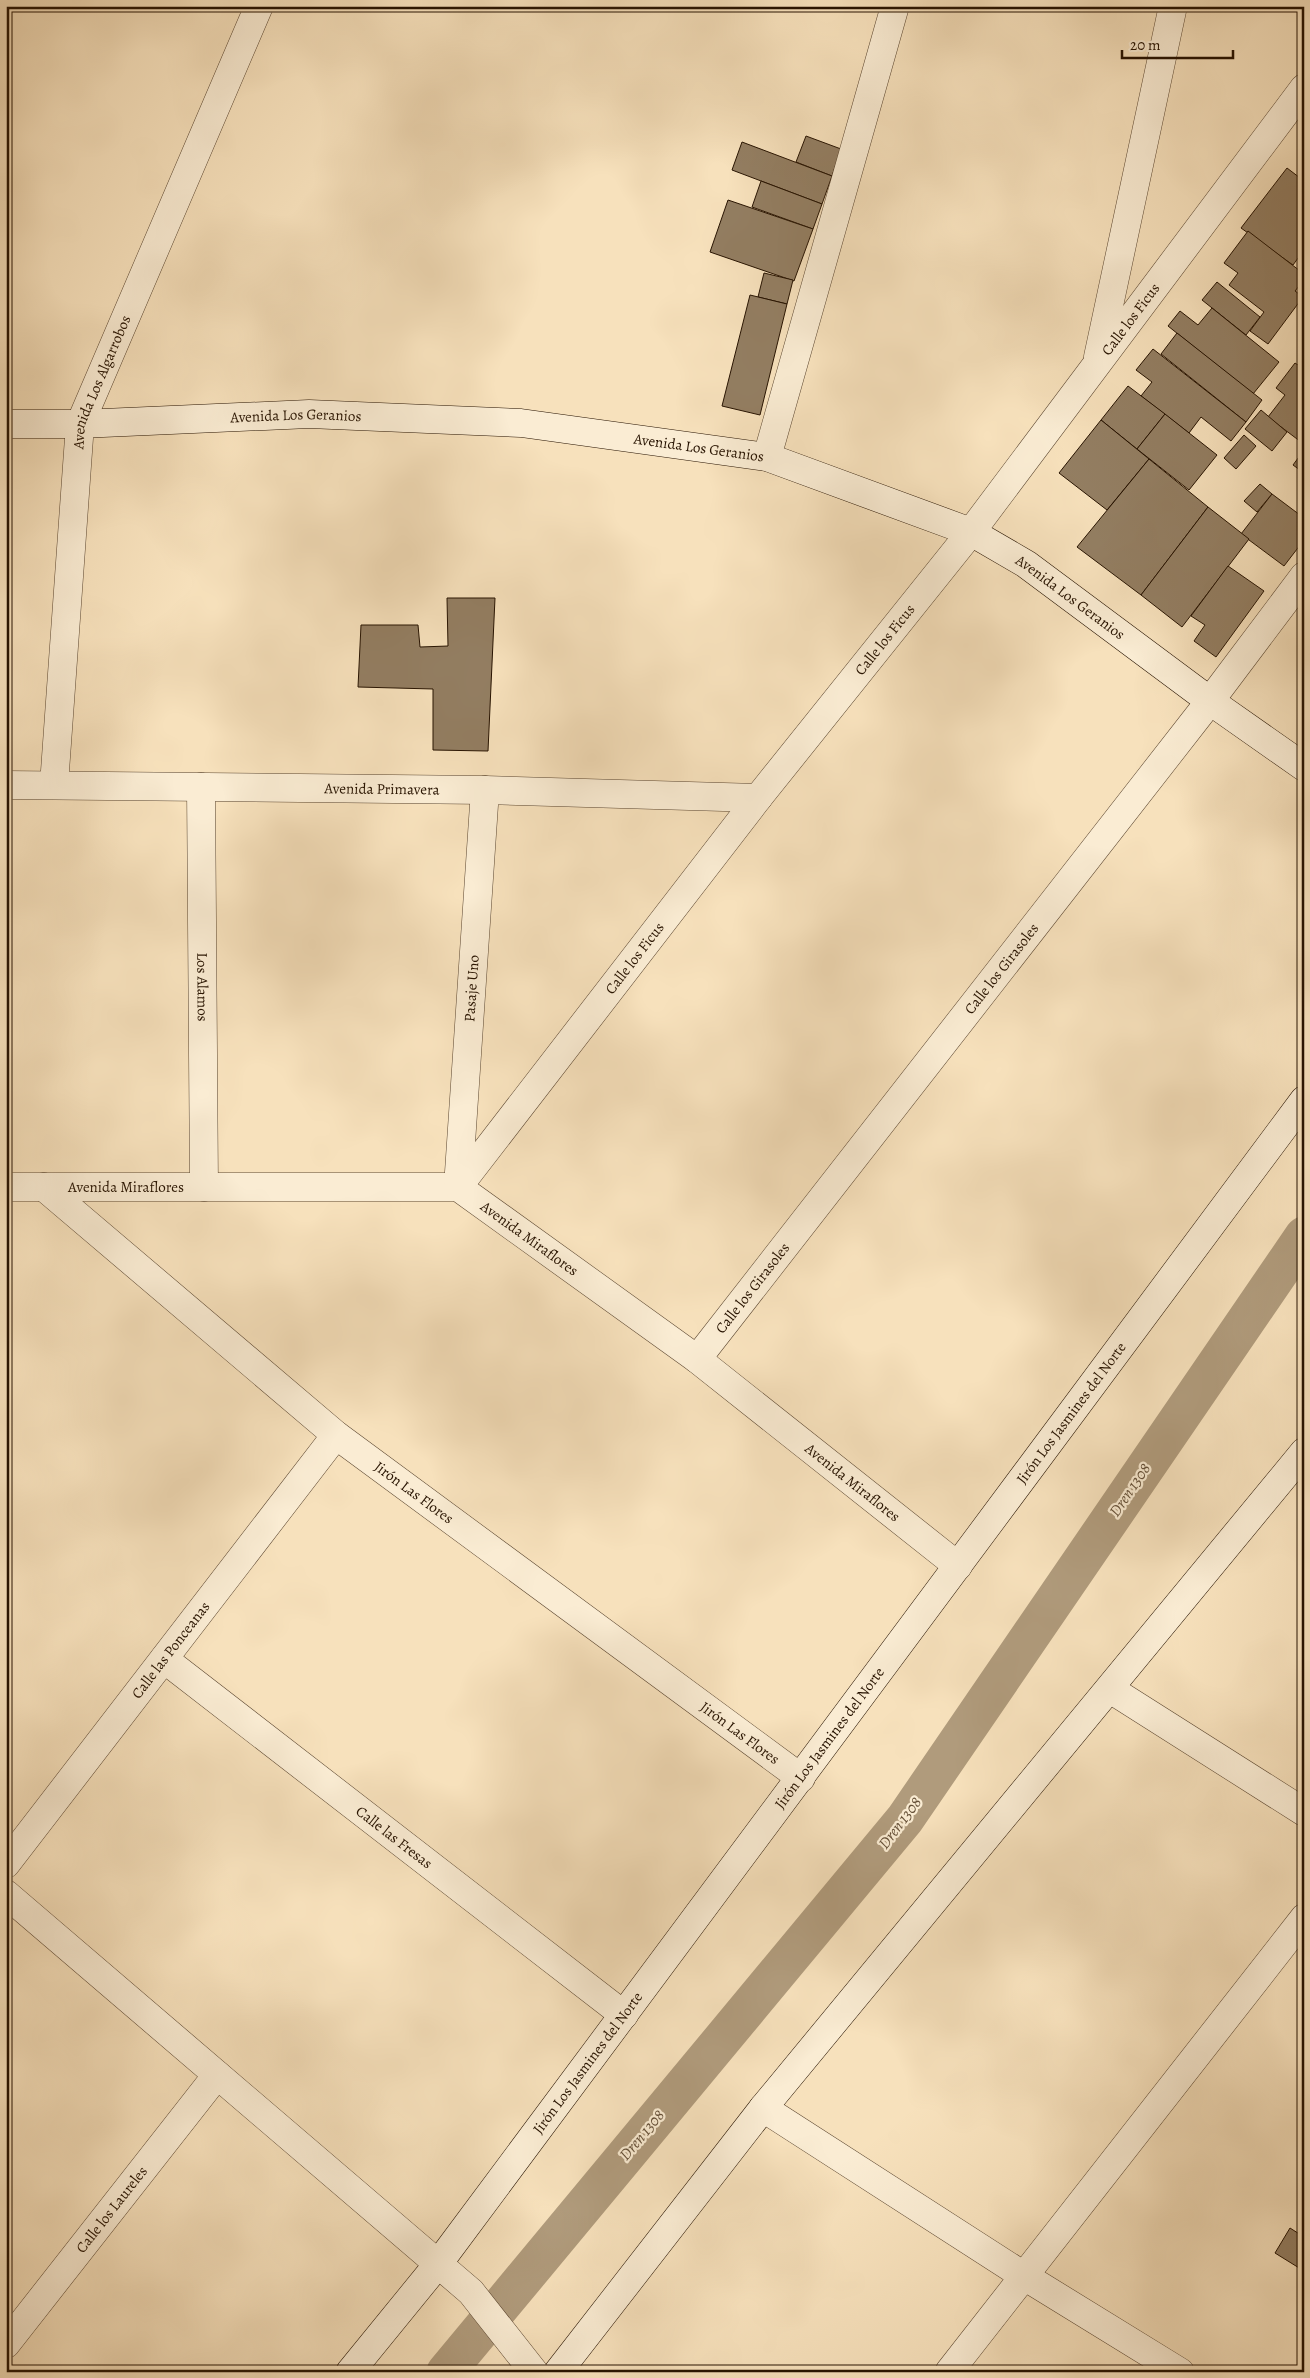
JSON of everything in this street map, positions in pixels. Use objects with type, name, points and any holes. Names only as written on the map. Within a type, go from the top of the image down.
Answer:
[{"type":"street","name":"Avenida Los Algarrobos","points":[[54,785],[80,424],[259,6]]},
{"type":"street","points":[[767,457],[895,6]]},
{"type":"street","points":[[1097,364],[1174,6]]},
{"type":"street","name":"Calle los Ficus","points":[[458,1187],[758,798],[972,532],[1304,88]]},
{"type":"street","name":"Avenida Los Geranios","points":[[6,424],[80,424],[309,414],[521,423],[767,457],[972,532],[1026,564],[1210,701],[1304,767]]},
{"type":"street","name":"Calle los Girasoles","points":[[697,1359],[1210,701],[1304,576]]},
{"type":"street","name":"Avenida Primavera","points":[[6,785],[485,790],[758,798]]},
{"type":"street","name":"Los Alamos","points":[[200,787],[204,1187]]},
{"type":"street","name":"Pasaje Uno","points":[[458,1187],[485,790]]},
{"type":"street","name":"Jirón Los Jasmines del Norte","points":[[350,2372],[438,2264],[1304,1100]]},
{"type":"street","name":"Avenida Miraflores","points":[[6,1186],[458,1187],[697,1359],[958,1566]]},
{"type":"street","name":"Jirón Las Flores","points":[[44,1187],[336,1436],[801,1778]]},
{"type":"street","name":"Calle las Ponceanas","points":[[6,1864],[336,1436]]},
{"type":"street","points":[[558,2372],[764,2108],[1304,1452]]},
{"type":"street","name":"Calle las Fresas","points":[[164,1659],[624,2014]]},
{"type":"street","points":[[1110,1689],[1304,1812]]},
{"type":"street","points":[[6,1894],[471,2292],[534,2372]]},
{"type":"street","points":[[949,2372],[1304,1918]]},
{"type":"street","name":"Calle los Laureles","points":[[6,2344],[217,2075]]},
{"type":"street","points":[[764,2108],[1024,2276],[1180,2372]]},
{"type":"building","points":[[806,136],[841,149],[832,176],[796,162]]},
{"type":"building","points":[[742,142],[832,176],[822,204],[732,170]]},
{"type":"building","points":[[1287,168],[1304,181],[1304,250],[1293,265],[1241,228]]},
{"type":"building","points":[[761,181],[822,204],[813,229],[752,207]]},
{"type":"building","points":[[728,200],[813,229],[794,281],[710,252]]},
{"type":"building","points":[[1248,231],[1304,274],[1304,280],[1295,291],[1303,297],[1268,344],[1250,331],[1264,312],[1229,285],[1238,273],[1224,263]]},
{"type":"building","points":[[764,273],[793,280],[787,304],[758,297]]},
{"type":"building","points":[[1217,282],[1260,317],[1246,335],[1202,300]]},
{"type":"building","points":[[750,295],[787,304],[760,415],[722,406]]},
{"type":"building","points":[[1212,308],[1279,362],[1253,394],[1168,326],[1180,311],[1198,325]]},
{"type":"building","points":[[1177,333],[1262,400],[1246,422],[1161,354]]},
{"type":"building","points":[[1153,349],[1246,422],[1231,441],[1201,417],[1189,433],[1141,396],[1152,382],[1136,370]]},
{"type":"building","points":[[1295,363],[1304,369],[1304,438],[1301,442],[1268,417],[1285,395],[1276,388]]},
{"type":"building","points":[[1128,386],[1165,414],[1137,449],[1101,420]]},
{"type":"building","points":[[1261,410],[1287,432],[1272,451],[1245,429]]},
{"type":"building","points":[[1165,414],[1217,455],[1189,490],[1137,449]]},
{"type":"building","points":[[1101,420],[1149,459],[1107,510],[1059,473]]},
{"type":"building","points":[[1244,435],[1256,446],[1236,469],[1224,458]]},
{"type":"building","points":[[1304,450],[1304,473],[1293,465]]},
{"type":"building","points":[[1149,459],[1208,507],[1141,595],[1077,547]]},
{"type":"building","points":[[1260,484],[1272,494],[1257,512],[1244,501]]},
{"type":"building","points":[[1272,494],[1304,518],[1304,540],[1284,566],[1241,534]]},
{"type":"building","points":[[1208,507],[1249,539],[1182,627],[1141,595]]},
{"type":"building","points":[[1228,566],[1264,591],[1216,657],[1194,641],[1205,625],[1191,616]]},
{"type":"building","points":[[447,598],[495,598],[488,751],[433,750],[433,689],[358,687],[361,625],[418,625],[420,647],[448,646]]},
{"type":"building","points":[[1290,2228],[1304,2237],[1304,2271],[1275,2253]]},
{"type":"waterway","name":"Dren 1308","points":[[446,2372],[905,1819],[1304,1236]]}]
